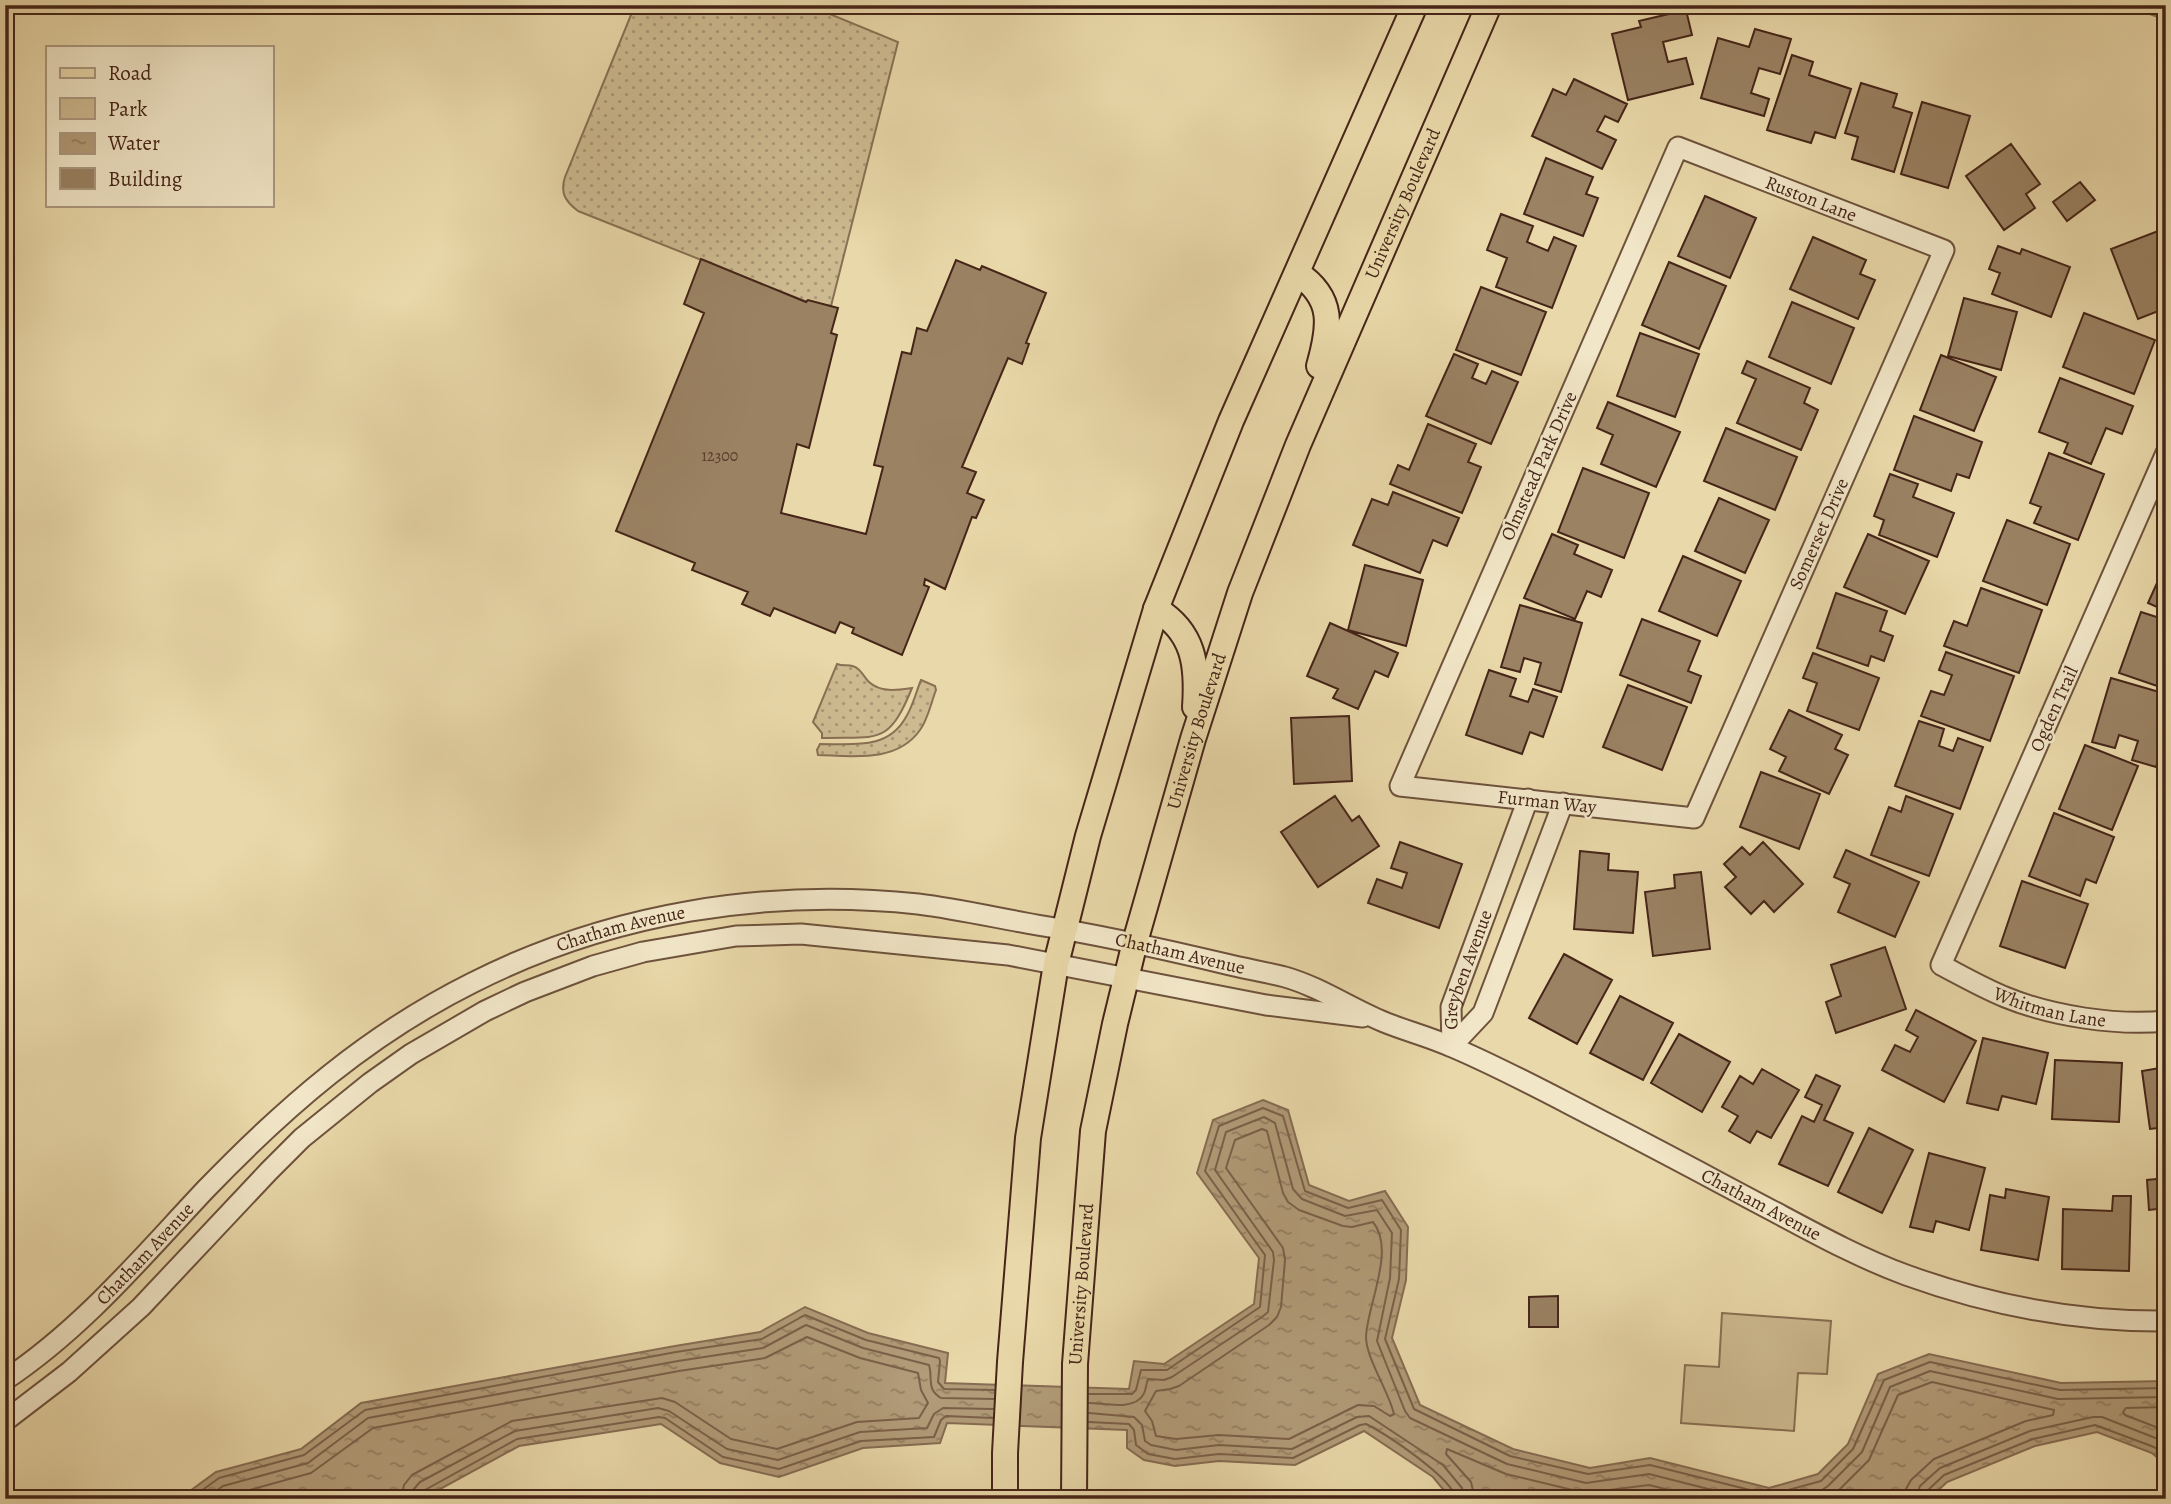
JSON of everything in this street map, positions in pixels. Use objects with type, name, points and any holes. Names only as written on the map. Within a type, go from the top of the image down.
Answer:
[{"type":"main road","points":[[1005,1499],[1010,1362],[1028,1138],[1056,964],[1088,836],[1156,609],[1231,421],[1415,5]]},
{"type":"main road","name":"University Boulevard","points":[[1074,1499],[1075,1364],[1093,1131],[1135,942],[1193,739],[1240,593],[1298,445],[1489,5]]},
{"type":"main road","points":[[1297,273],[1311,282],[1319,293],[1325,306],[1328,332],[1298,445]]},
{"type":"main road","points":[[1156,609],[1180,628],[1192,651],[1196,680],[1193,739]]},
{"type":"street","name":"Ruston Lane","points":[[1678,147],[1944,250]]},
{"type":"street","name":"Olmstead Park Drive","points":[[1400,786],[1678,147]]},
{"type":"street","name":"Somerset Drive","points":[[1694,818],[1944,250]]},
{"type":"street","name":"Ogden Trail","points":[[1941,965],[2166,453]]},
{"type":"street","name":"Furman Way","points":[[1400,786],[1694,818]]},
{"type":"street","name":"Greyben Avenue","points":[[1452,1046],[1451,1007],[1528,800]]},
{"type":"street","name":"Greyben Avenue","points":[[1452,1046],[1483,1013],[1563,803]]},
{"type":"street","name":"Chatham Avenue","points":[[5,1380],[55,1344],[95,1308],[270,1125],[345,1061],[390,1030],[456,991],[533,954],[582,937],[657,918],[754,902],[831,899],[931,906],[1064,929],[1135,942],[1287,978],[1326,992],[1378,1020],[1452,1046],[1599,1119],[1844,1249],[1902,1273],[1962,1294],[2022,1309],[2079,1317],[2166,1321]]},
{"type":"street","name":"Chatham Avenue","points":[[5,1421],[69,1372],[142,1307],[302,1138],[370,1083],[411,1054],[485,1011],[525,992],[593,966],[643,952],[736,936],[801,934],[1008,955],[1266,1004],[1378,1020]]},
{"type":"street","points":[[582,937],[593,966]]},
{"type":"street","name":"Whitman Lane","points":[[1941,965],[2006,997],[2051,1010],[2106,1021],[2166,1021]]},
{"type":"green space","points":[[635,5],[808,5],[898,42],[831,306],[807,302],[578,211],[567,200],[563,192],[565,177]]},
{"type":"green space","points":[[837,664],[856,667],[869,682],[879,688],[912,688],[904,707],[888,729],[869,737],[822,738],[822,733],[813,722]]},
{"type":"green space","points":[[921,680],[935,686],[936,690],[925,721],[910,741],[887,753],[874,755],[818,755],[820,744],[869,743],[890,735],[908,713]]},
{"type":"green space","points":[[1722,1313],[1831,1321],[1827,1374],[1798,1373],[1794,1431],[1681,1423],[1685,1365],[1719,1367]]},
{"type":"water","points":[[1263,1100],[1288,1110],[1309,1185],[1349,1201],[1385,1191],[1408,1227],[1406,1280],[1392,1338],[1420,1405],[1513,1449],[1590,1468],[1650,1458],[1769,1488],[1818,1474],[1848,1444],[1878,1374],[1929,1354],[2061,1383],[2166,1381],[2166,1465],[2152,1453],[2097,1432],[2035,1446],[1947,1482],[1929,1499],[1451,1499],[1433,1477],[1364,1431],[1295,1465],[1219,1461],[1175,1466],[1144,1460],[1127,1448],[1127,1430],[947,1423],[940,1443],[863,1448],[779,1477],[720,1463],[661,1424],[519,1446],[422,1499],[179,1499],[216,1472],[301,1449],[361,1403],[760,1332],[805,1307],[868,1333],[948,1353],[945,1383],[1129,1389],[1134,1361],[1164,1364],[1254,1304],[1259,1258],[1197,1173],[1213,1120]]},
{"type":"building","points":[[1686,10],[1692,35],[1663,42],[1668,62],[1686,58],[1693,84],[1628,100],[1612,34],[1641,27],[1639,21]]},
{"type":"building","points":[[1755,29],[1791,39],[1780,74],[1759,68],[1751,93],[1769,99],[1764,116],[1701,98],[1718,38],[1749,47]]},
{"type":"building","points":[[1792,55],[1813,62],[1809,75],[1851,89],[1835,138],[1815,132],[1811,143],[1767,130]]},
{"type":"building","points":[[1574,79],[1627,104],[1618,122],[1605,116],[1597,131],[1616,140],[1602,169],[1532,136],[1553,89],[1566,95]]},
{"type":"building","points":[[1861,83],[1897,94],[1893,107],[1912,113],[1894,172],[1852,159],[1858,137],[1845,133]]},
{"type":"building","points":[[1922,102],[1970,116],[1948,188],[1901,174]]},
{"type":"building","points":[[2011,144],[2040,184],[2026,194],[2035,208],[2004,230],[1966,176]]},
{"type":"building","points":[[1546,158],[1593,177],[1586,194],[1598,198],[1583,236],[1524,214]]},
{"type":"building","points":[[2080,182],[2095,200],[2067,221],[2053,202]]},
{"type":"building","points":[[1705,196],[1756,218],[1730,278],[1678,256]]},
{"type":"building","points":[[1501,214],[1533,226],[1527,242],[1548,251],[1554,237],[1576,246],[1552,308],[1496,287],[1507,258],[1487,250]]},
{"type":"building","points":[[2166,228],[2166,308],[2138,319],[2111,249]]},
{"type":"building","points":[[1813,237],[1866,260],[1860,274],[1875,280],[1858,319],[1790,289]]},
{"type":"building","points":[[1998,246],[2020,254],[2022,249],[2070,267],[2051,317],[1992,294],[2000,273],[1989,269]]},
{"type":"building","points":[[701,259],[806,302],[808,300],[838,308],[831,333],[837,335],[809,448],[797,444],[781,513],[866,534],[883,467],[874,465],[902,352],[911,354],[917,328],[927,331],[956,260],[980,270],[982,266],[1046,293],[1026,343],[1029,344],[1022,364],[1008,358],[962,467],[976,472],[967,493],[984,500],[976,518],[972,517],[945,589],[925,579],[924,585],[929,587],[902,655],[852,633],[854,628],[840,622],[835,633],[774,608],[770,616],[742,604],[748,592],[692,570],[695,563],[616,531],[704,313],[684,304]]},
{"type":"building","points":[[1669,262],[1726,286],[1699,349],[1642,325]]},
{"type":"building","points":[[1481,287],[1546,312],[1521,375],[1456,350]]},
{"type":"building","points":[[1964,298],[2017,312],[2001,370],[1948,356]]},
{"type":"building","points":[[1792,302],[1854,328],[1831,384],[1769,357]]},
{"type":"building","points":[[2084,313],[2155,340],[2134,394],[2063,367]]},
{"type":"building","points":[[1640,333],[1699,354],[1675,417],[1617,396]]},
{"type":"building","points":[[1454,354],[1478,364],[1472,378],[1486,384],[1492,371],[1518,382],[1491,444],[1426,416]]},
{"type":"building","points":[[1941,355],[1996,377],[1974,431],[1920,410]]},
{"type":"building","points":[[1747,361],[1810,388],[1804,403],[1818,410],[1801,450],[1737,423],[1756,379],[1742,373]]},
{"type":"building","points":[[2060,378],[2133,406],[2122,434],[2106,428],[2091,464],[2064,453],[2068,443],[2039,432]]},
{"type":"building","points":[[1608,402],[1680,432],[1656,487],[1601,464],[1613,435],[1597,428]]},
{"type":"building","points":[[1914,416],[1982,442],[1969,478],[1957,474],[1951,491],[1894,470]]},
{"type":"building","points":[[1428,424],[1476,444],[1468,462],[1481,467],[1462,513],[1390,484],[1398,465],[1409,470]]},
{"type":"building","points":[[1726,428],[1797,457],[1775,510],[1704,481]]},
{"type":"building","points":[[2049,453],[2104,474],[2078,540],[2034,523],[2041,507],[2030,503]]},
{"type":"building","points":[[1583,468],[1649,493],[1624,558],[1558,532]]},
{"type":"building","points":[[1890,474],[1918,484],[1913,497],[1954,513],[1937,557],[1879,535],[1884,520],[1874,516]]},
{"type":"building","points":[[1393,492],[1459,518],[1447,546],[1433,540],[1420,573],[1353,545],[1372,499],[1388,505]]},
{"type":"building","points":[[1719,498],[1769,520],[1745,573],[1695,551]]},
{"type":"building","points":[[2007,520],[2070,544],[2047,605],[1983,581]]},
{"type":"building","points":[[1552,534],[1578,545],[1574,554],[1612,570],[1601,597],[1587,591],[1575,619],[1524,598]]},
{"type":"building","points":[[1868,534],[1929,561],[1905,614],[1844,587]]},
{"type":"building","points":[[1683,556],[1741,581],[1717,636],[1659,611]]},
{"type":"building","points":[[2166,563],[2166,611],[2148,603]]},
{"type":"building","points":[[1365,565],[1423,580],[1406,646],[1348,630]]},
{"type":"building","points":[[1981,588],[2042,610],[2019,673],[1944,646],[1954,621],[1967,626]]},
{"type":"building","points":[[1836,593],[1887,611],[1880,631],[1893,636],[1884,661],[1871,656],[1868,666],[1817,648]]},
{"type":"building","points":[[1520,605],[1582,623],[1561,692],[1535,684],[1541,663],[1524,658],[1520,672],[1501,667]]},
{"type":"building","points":[[2141,612],[2166,620],[2166,689],[2119,673]]},
{"type":"building","points":[[1642,619],[1700,641],[1688,671],[1701,676],[1691,703],[1620,675]]},
{"type":"building","points":[[1330,623],[1398,653],[1388,677],[1375,671],[1358,709],[1333,698],[1338,689],[1307,676]]},
{"type":"building","points":[[1946,652],[2014,676],[1990,741],[1921,716],[1931,691],[1944,695],[1952,675],[1939,670]]},
{"type":"building","points":[[1813,653],[1879,678],[1859,730],[1807,711],[1817,683],[1803,678]]},
{"type":"building","points":[[1489,670],[1516,679],[1510,696],[1528,702],[1533,689],[1557,697],[1543,737],[1530,732],[1522,754],[1466,735]]},
{"type":"building","points":[[2111,678],[2166,694],[2157,726],[2166,728],[2166,733],[2156,767],[2132,760],[2138,741],[2119,735],[2115,748],[2092,742]]},
{"type":"building","points":[[1628,685],[1687,707],[1662,770],[1603,747]]},
{"type":"building","points":[[1789,710],[1842,735],[1835,749],[1848,755],[1829,794],[1779,771],[1786,757],[1770,749]]},
{"type":"building","points":[[1349,716],[1352,781],[1294,784],[1291,718]]},
{"type":"building","points":[[1919,721],[1944,729],[1939,746],[1953,751],[1958,738],[1983,747],[1960,809],[1895,786]]},
{"type":"building","points":[[2085,745],[2138,766],[2112,830],[2059,809]]},
{"type":"building","points":[[1761,772],[1820,794],[1799,849],[1740,827]]},
{"type":"building","points":[[1335,796],[1352,821],[1359,816],[1379,846],[1318,887],[1281,832]]},
{"type":"building","points":[[1906,796],[1953,814],[1929,876],[1871,855],[1889,807],[1901,812]]},
{"type":"building","points":[[2054,813],[2114,837],[2096,883],[2086,879],[2080,896],[2029,876]]},
{"type":"building","points":[[1400,842],[1462,864],[1439,928],[1368,903],[1377,879],[1402,888],[1407,873],[1391,868]]},
{"type":"building","points":[[1763,842],[1803,884],[1774,912],[1764,901],[1751,914],[1725,887],[1736,877],[1724,864],[1742,847],[1750,855]]},
{"type":"building","points":[[1846,850],[1919,882],[1895,937],[1838,912],[1850,884],[1834,877]]},
{"type":"building","points":[[1580,851],[1609,854],[1608,870],[1638,872],[1633,933],[1574,929]]},
{"type":"building","points":[[1701,872],[1710,949],[1653,956],[1645,892],[1675,888],[1674,875]]},
{"type":"building","points":[[2022,881],[2088,904],[2065,968],[2000,946]]},
{"type":"building","points":[[1885,947],[1906,1009],[1836,1033],[1826,1002],[1841,996],[1831,965]]},
{"type":"building","points":[[1564,954],[1612,980],[1577,1044],[1529,1018]]},
{"type":"building","points":[[1620,996],[1673,1023],[1643,1080],[1590,1053]]},
{"type":"building","points":[[1916,1010],[1976,1041],[1944,1102],[1882,1070],[1895,1045],[1910,1052],[1918,1037],[1906,1030]]},
{"type":"building","points":[[1679,1034],[1730,1062],[1702,1112],[1651,1083]]},
{"type":"building","points":[[1983,1038],[2048,1053],[2036,1104],[2002,1096],[1998,1110],[1967,1103]]},
{"type":"building","points":[[2055,1060],[2122,1063],[2119,1122],[2052,1119]]},
{"type":"building","points":[[2166,1067],[2166,1127],[2150,1129],[2142,1071]]},
{"type":"building","points":[[1762,1069],[1799,1090],[1771,1138],[1757,1131],[1750,1143],[1729,1131],[1738,1116],[1722,1107],[1740,1076],[1753,1084]]},
{"type":"building","points":[[1816,1075],[1840,1086],[1824,1120],[1853,1133],[1828,1186],[1779,1164],[1802,1116],[1814,1122],[1822,1105],[1805,1097]]},
{"type":"building","points":[[1869,1128],[1913,1150],[1882,1213],[1838,1192]]},
{"type":"building","points":[[1929,1153],[1985,1168],[1969,1230],[1936,1221],[1933,1232],[1910,1227]]},
{"type":"building","points":[[2166,1178],[2166,1208],[2149,1210],[2147,1180]]},
{"type":"building","points":[[2006,1189],[2049,1197],[2038,1260],[1981,1250],[1990,1195],[2005,1198]]},
{"type":"building","points":[[2113,1196],[2131,1196],[2129,1271],[2062,1269],[2063,1209],[2112,1211]]},
{"type":"building","points":[[2161,1238],[2166,1238],[2166,1274],[2164,1274]]},
{"type":"building","points":[[1558,1296],[1558,1327],[1529,1327],[1529,1297]]},
{"type":"waterway","points":[[2131,5],[2166,18]]}]
